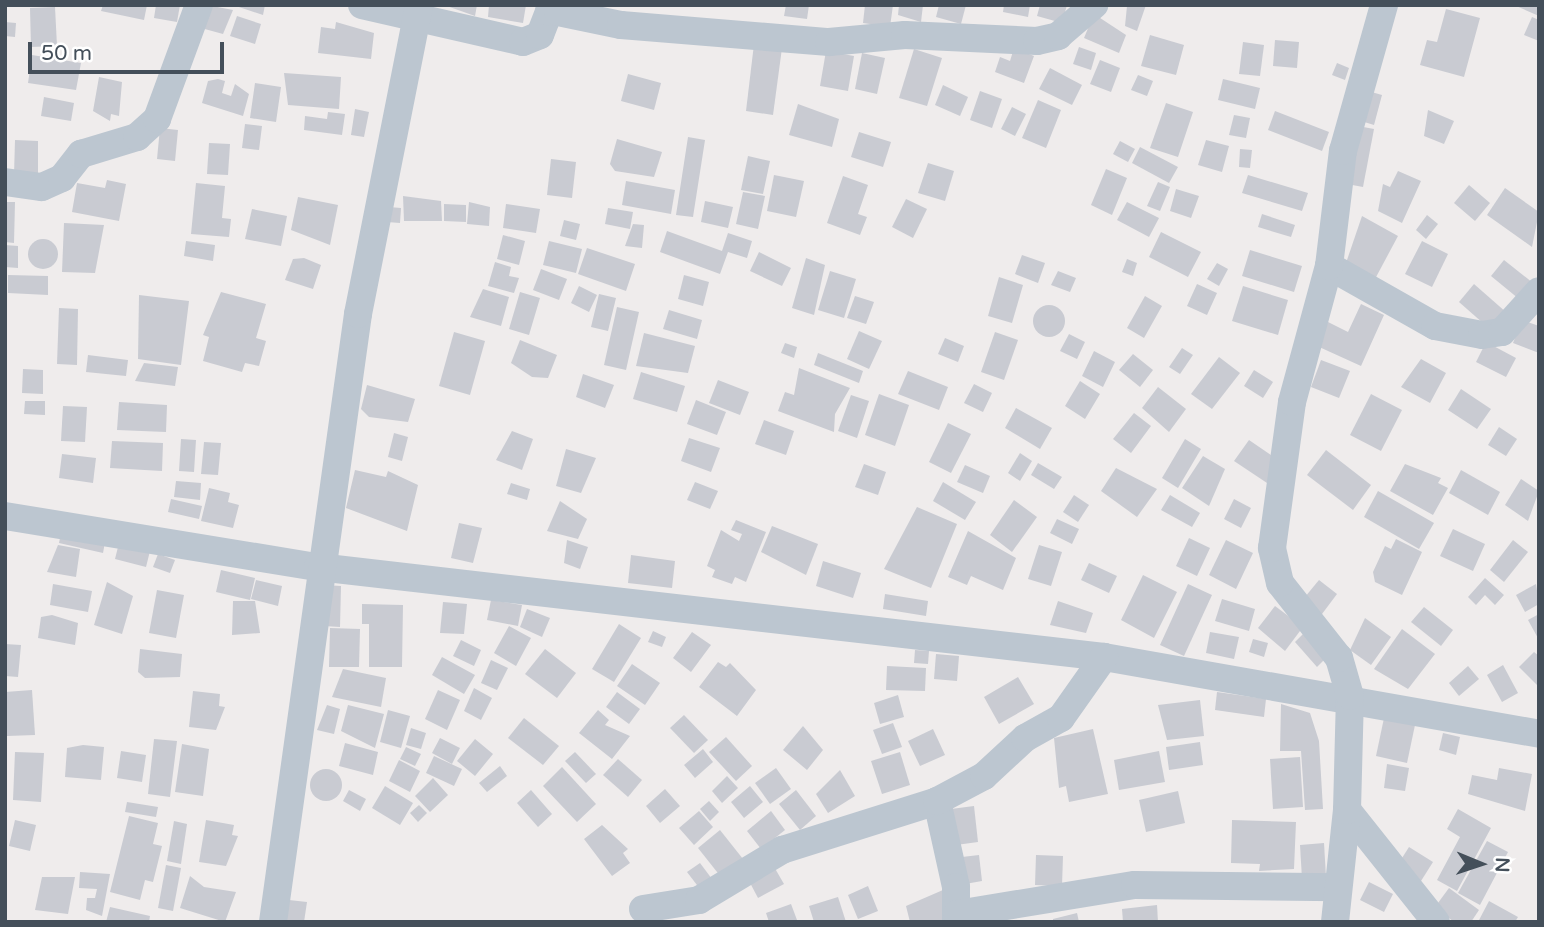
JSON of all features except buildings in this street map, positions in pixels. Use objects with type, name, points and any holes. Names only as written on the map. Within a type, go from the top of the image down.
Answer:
[{"type":"street","points":[[5,183],[42,187],[62,178],[81,154],[137,137],[156,119],[199,5]]},
{"type":"street","points":[[362,5],[418,12],[523,42],[540,34],[549,12],[621,25],[829,42],[905,36],[1037,41],[1058,36],[1094,5]]},
{"type":"street","points":[[1335,922],[1347,810],[1350,696],[1339,658],[1280,583],[1272,548],[1292,402],[1329,266],[1343,151],[1384,5]]},
{"type":"street","points":[[273,922],[318,567],[358,314],[418,12]]},
{"type":"street","points":[[1329,266],[1435,326],[1482,335],[1502,332],[1539,291]]},
{"type":"street","points":[[5,516],[318,567],[1104,657],[1350,696],[1539,734]]},
{"type":"street","points":[[643,909],[699,900],[782,850],[937,801],[984,776],[1025,738],[1060,718],[1104,657]]},
{"type":"street","points":[[937,801],[957,918],[1135,885],[1338,887]]},
{"type":"street","points":[[1347,810],[1436,922]]}]
